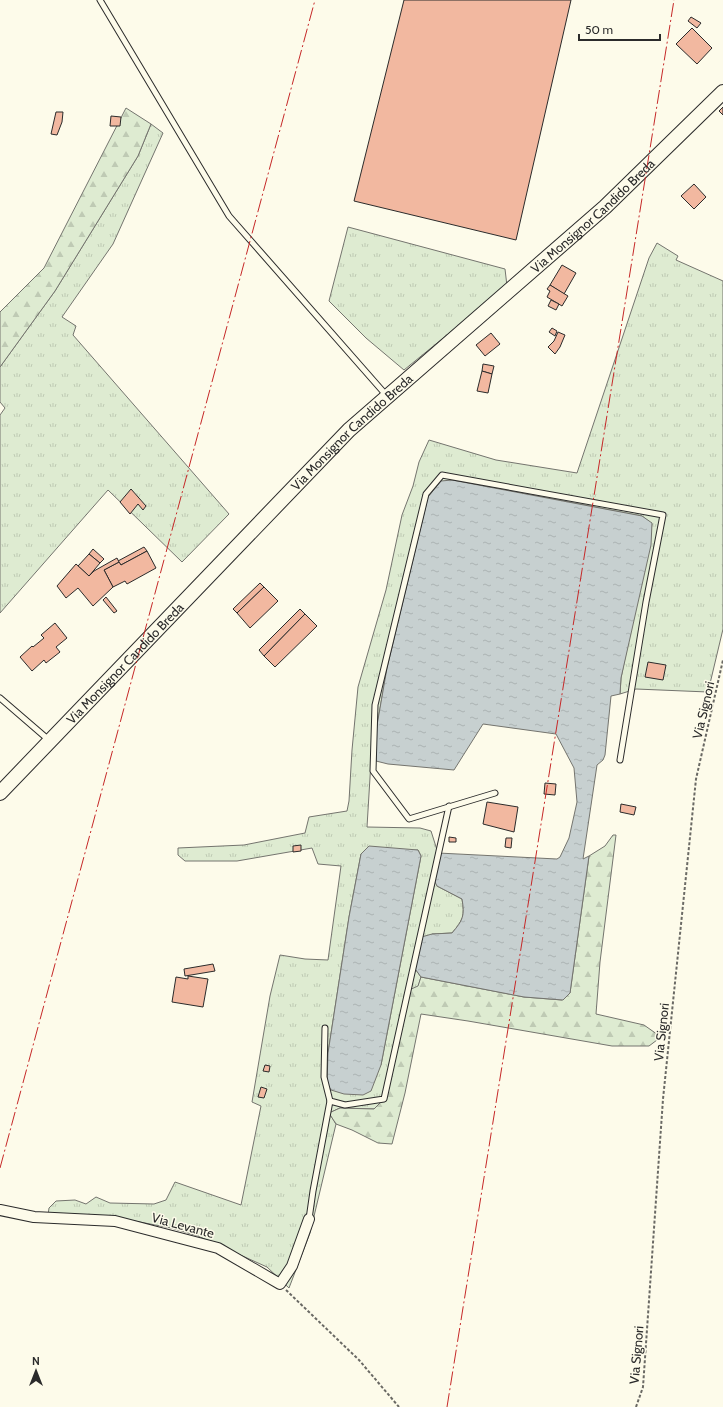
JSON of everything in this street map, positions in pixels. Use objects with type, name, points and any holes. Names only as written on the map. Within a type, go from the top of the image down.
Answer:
[{"type":"main road","name":"Via Monsignor Candido Breda","points":[[0,793],[349,430],[605,207],[723,92]]},
{"type":"street","name":"Via Levante","points":[[0,1210],[34,1217],[116,1221],[211,1246],[218,1248],[280,1284]]},
{"type":"street","points":[[280,1284],[292,1266],[309,1219]]},
{"type":"lane","points":[[100,0],[229,216],[387,397]]},
{"type":"lane","points":[[495,793],[409,819],[373,771],[376,705],[426,494],[442,475],[663,515],[646,602],[620,760]]},
{"type":"lane","points":[[0,698],[51,741]]},
{"type":"lane","points":[[330,1101],[345,1105],[384,1099],[449,806]]},
{"type":"lane","points":[[309,1219],[330,1101],[324,1077],[325,1028]]},
{"type":"path","name":"Via Signori","points":[[636,1407],[643,1387],[663,1099],[696,779],[723,660]]},
{"type":"path","points":[[280,1284],[359,1360],[399,1407]]},
{"type":"green space","points":[[126,108],[151,124],[138,156],[55,291],[0,367],[0,312],[44,268]]},
{"type":"green space","points":[[151,124],[163,133],[113,244],[62,317],[76,326],[73,335],[229,514],[182,562],[108,490],[0,613],[0,415],[5,408],[0,402],[0,367],[55,291],[138,156]]},
{"type":"green space","points":[[348,227],[505,269],[507,286],[404,370],[366,338],[329,301]]},
{"type":"green space","points":[[657,243],[678,256],[676,260],[723,281],[723,629],[708,692],[636,689],[620,694],[621,678],[652,524],[642,516],[452,480],[414,554],[387,668],[371,761],[367,827],[420,828],[431,831],[438,853],[437,886],[462,899],[463,914],[459,925],[452,933],[432,934],[413,966],[421,977],[386,1097],[374,1109],[340,1108],[329,1113],[336,1124],[310,1233],[289,1288],[267,1267],[198,1236],[171,1228],[124,1219],[48,1215],[49,1208],[56,1201],[75,1200],[86,1204],[96,1197],[110,1203],[154,1204],[166,1200],[175,1182],[241,1205],[261,1106],[252,1102],[270,996],[280,955],[305,959],[328,960],[341,866],[318,864],[312,848],[237,861],[185,861],[178,855],[178,848],[244,845],[305,833],[309,817],[347,811],[358,687],[386,590],[402,515],[413,486],[419,462],[429,440],[496,460],[577,473],[649,258]],"holes":[[[418,850],[421,856],[381,1065],[328,1053],[349,917],[361,854]]]},
{"type":"green space","points":[[613,835],[616,835],[600,962],[596,1014],[644,1025],[661,1037],[649,1046],[612,1046],[421,1014],[405,1093],[392,1144],[378,1143],[336,1124],[329,1113],[340,1108],[374,1109],[386,1097],[409,990],[418,986],[421,977],[524,997],[562,1000],[570,993],[589,856],[605,846]]},
{"type":"water","points":[[452,480],[642,516],[652,523],[651,545],[621,678],[620,694],[611,696],[605,755],[603,760],[597,765],[583,859],[589,856],[570,993],[563,1000],[524,997],[421,977],[413,966],[418,938],[432,934],[452,933],[459,925],[463,914],[462,899],[437,886],[434,880],[438,853],[557,859],[560,857],[569,838],[577,802],[574,768],[556,734],[483,724],[454,770],[388,764],[376,761],[376,731],[387,668],[428,497],[441,481]]},
{"type":"water","points":[[369,846],[418,850],[421,856],[381,1065],[371,1091],[363,1095],[344,1094],[331,1090],[327,1084],[328,1053],[349,917],[361,854]]},
{"type":"building","points":[[404,0],[571,0],[516,240],[354,201]]},
{"type":"building","points":[[691,17],[701,23],[697,28],[688,21]]},
{"type":"building","points":[[692,28],[712,48],[697,64],[676,44]]},
{"type":"building","points":[[723,107],[723,115],[719,111]]},
{"type":"building","points":[[56,112],[63,112],[62,122],[57,135],[51,134]]},
{"type":"building","points":[[111,116],[121,117],[120,126],[110,126]]},
{"type":"building","points":[[694,184],[706,197],[694,209],[681,196]]},
{"type":"building","points":[[562,265],[576,273],[564,294],[550,285]]},
{"type":"building","points":[[550,285],[568,296],[562,306],[547,297],[550,291],[547,289]]},
{"type":"building","points":[[551,300],[559,304],[556,310],[548,306]]},
{"type":"building","points":[[552,328],[557,331],[555,336],[549,332]]},
{"type":"building","points":[[558,332],[565,335],[555,354],[548,347],[554,341]]},
{"type":"building","points":[[491,333],[500,344],[485,356],[476,345]]},
{"type":"building","points":[[483,364],[494,366],[492,374],[482,371]]},
{"type":"building","points":[[482,371],[492,374],[488,393],[477,391]]},
{"type":"building","points":[[131,489],[146,506],[143,510],[138,504],[130,514],[120,502]]},
{"type":"building","points":[[144,547],[147,551],[121,565],[118,561]]},
{"type":"building","points":[[93,549],[104,559],[100,563],[89,554]]},
{"type":"building","points":[[147,551],[156,568],[127,584],[125,581],[113,587],[104,570],[119,562],[121,565]]},
{"type":"building","points":[[89,554],[100,563],[89,576],[78,566]]},
{"type":"building","points":[[117,558],[119,562],[104,570],[113,587],[93,606],[78,588],[66,598],[57,586],[76,564],[89,576],[94,571]]},
{"type":"building","points":[[260,583],[264,587],[237,613],[233,609]]},
{"type":"building","points":[[264,587],[278,601],[250,628],[237,613]]},
{"type":"building","points":[[106,597],[117,611],[114,613],[103,600]]},
{"type":"building","points":[[300,609],[305,614],[264,656],[259,650]]},
{"type":"building","points":[[305,614],[317,626],[275,667],[264,656]]},
{"type":"building","points":[[55,623],[67,638],[56,647],[60,652],[46,663],[44,660],[32,671],[20,657],[44,638],[41,635]]},
{"type":"building","points":[[648,662],[666,665],[663,680],[645,677]]},
{"type":"building","points":[[545,783],[556,784],[555,795],[544,794]]},
{"type":"building","points":[[487,802],[518,807],[514,832],[483,824]]},
{"type":"building","points":[[621,804],[636,807],[634,815],[620,812]]},
{"type":"building","points":[[449,837],[456,838],[456,842],[449,842]]},
{"type":"building","points":[[506,838],[512,838],[511,848],[505,847]]},
{"type":"building","points":[[301,845],[301,851],[293,852],[293,846]]},
{"type":"building","points":[[213,964],[215,971],[185,976],[184,969]]},
{"type":"building","points":[[188,976],[208,979],[203,1007],[172,1002],[176,977],[188,979]]},
{"type":"building","points":[[265,1065],[270,1066],[269,1072],[263,1071]]},
{"type":"building","points":[[261,1087],[267,1089],[264,1098],[258,1097]]},
{"type":"power","points":[[0,1168],[315,0]]},
{"type":"power","points":[[447,1407],[674,0]]}]
